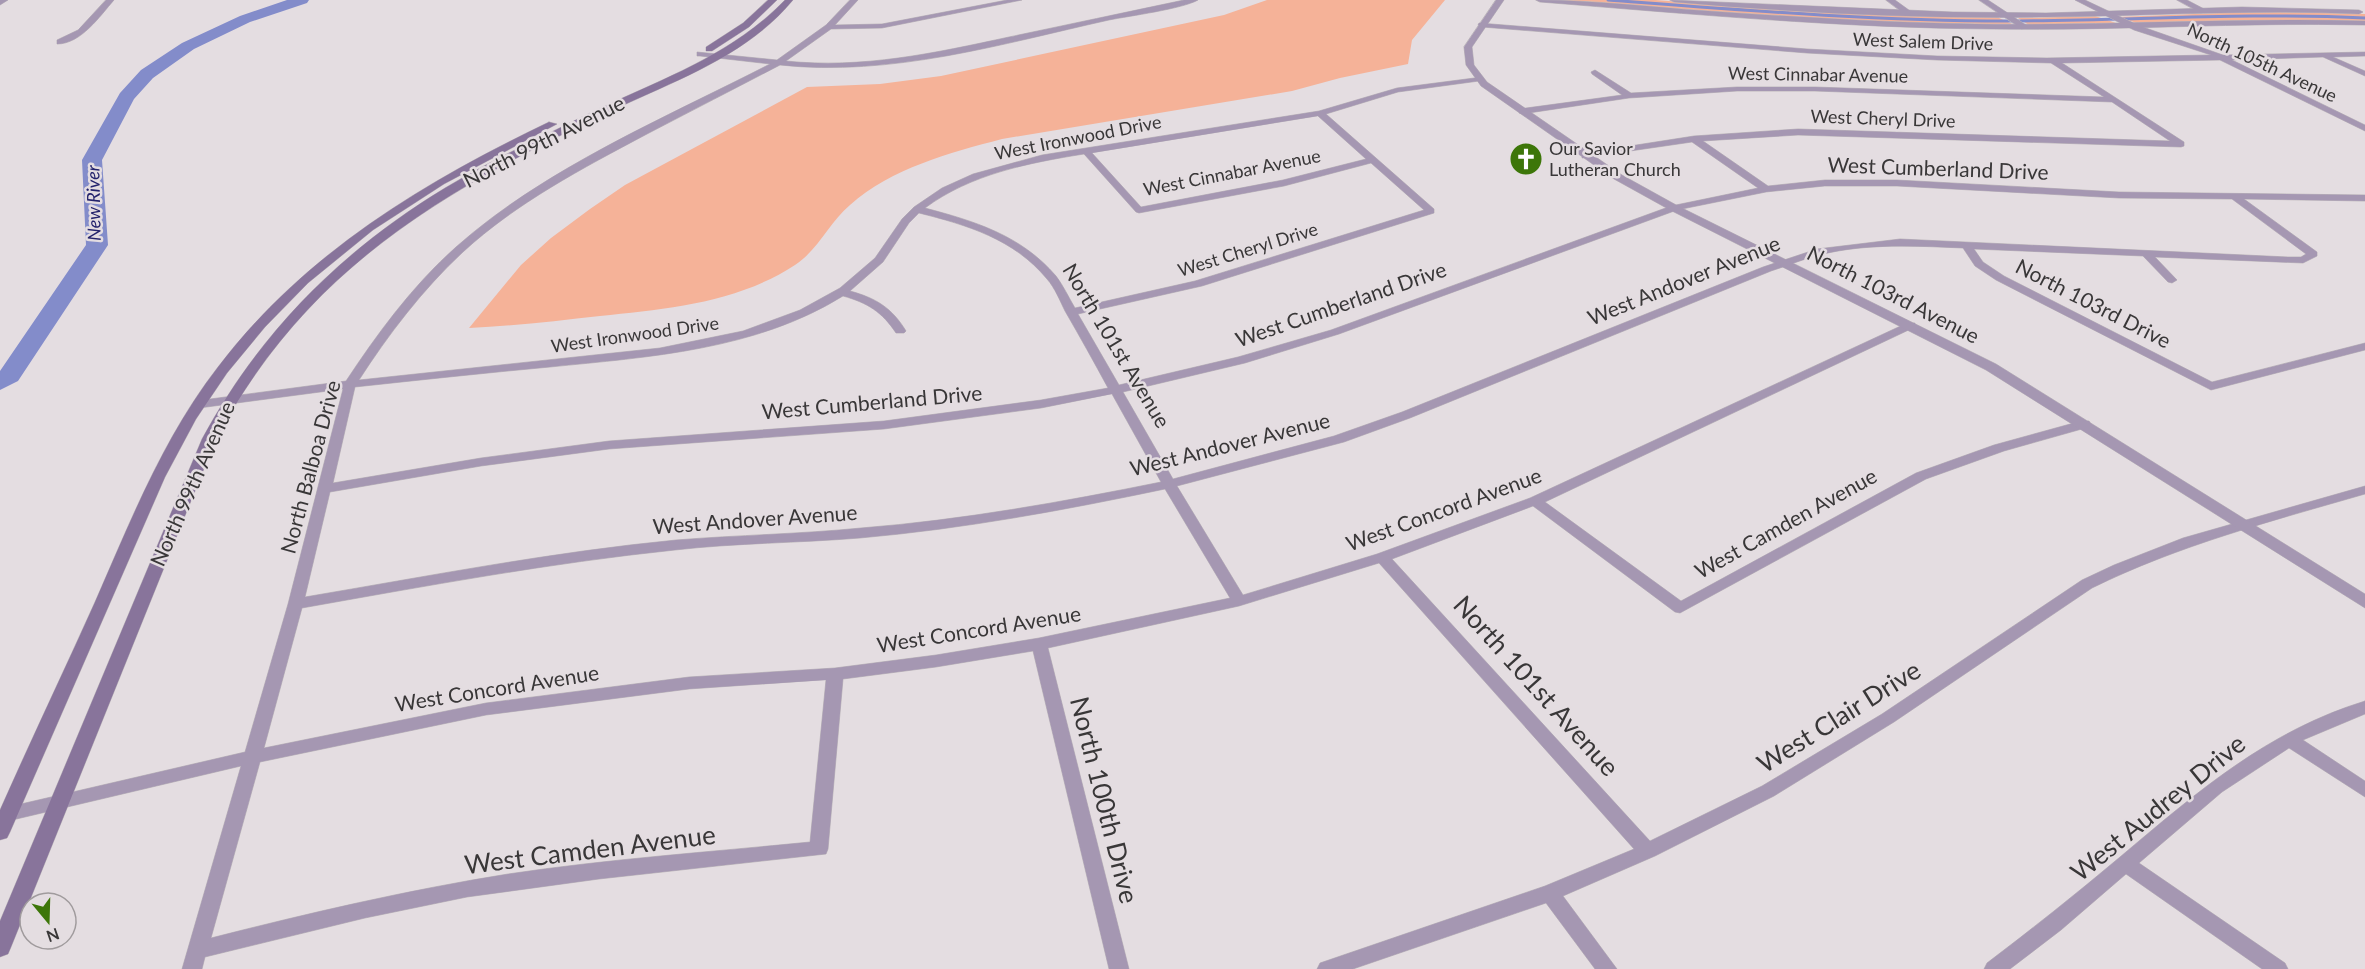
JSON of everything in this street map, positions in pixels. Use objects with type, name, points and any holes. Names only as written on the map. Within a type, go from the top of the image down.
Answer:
[{"type":"main road","name":"North 99th Avenue","points":[[4,823],[160,471],[199,404],[275,308],[314,272],[389,214],[454,173],[504,146],[700,54],[746,25],[773,0]]},
{"type":"main road","name":"North 99th Avenue","points":[[0,947],[194,473],[230,399],[266,348],[286,326],[366,251],[449,191],[522,150],[717,56],[762,27],[789,0]]},
{"type":"main road","points":[[504,146],[522,150]]},
{"type":"street","points":[[0,3],[4,0]]},
{"type":"street","points":[[60,42],[81,32],[110,0]]},
{"type":"street","name":"North Balboa Drive","points":[[192,969],[296,604],[350,385],[379,341],[428,282],[459,250],[495,221],[537,192],[592,159],[778,63],[829,27],[854,0]]},
{"type":"street","points":[[829,27],[882,26],[1018,0]]},
{"type":"street","points":[[700,54],[778,63],[848,66],[904,61],[1194,0]]},
{"type":"street","name":"North 103rd Avenue","points":[[1500,0],[1471,42],[1467,53],[1470,66],[1479,79],[1585,156],[1674,208],[1991,367],[2365,602]]},
{"type":"street","points":[[1540,0],[1804,20],[2025,27],[2292,21],[2365,22]]},
{"type":"street","points":[[1674,0],[1781,4],[1909,13],[2006,15],[2296,10],[2365,13]]},
{"type":"street","points":[[1890,0],[1909,13]]},
{"type":"street","points":[[1983,0],[2025,27]]},
{"type":"street","name":"North 105th Avenue","points":[[2079,0],[2130,25],[2192,45],[2223,58],[2365,128]]},
{"type":"street","points":[[2181,0],[2204,11]]},
{"type":"street","name":"West Salem Drive","points":[[1482,25],[1825,53],[2054,61],[2365,54]]},
{"type":"street","points":[[2322,55],[2365,74]]},
{"type":"street","points":[[2054,61],[2114,100]]},
{"type":"street","points":[[1594,72],[1629,96]]},
{"type":"street","name":"West Ironwood Drive","points":[[199,404],[700,345],[773,325],[802,314],[843,292],[865,275],[880,258],[903,222],[917,209],[947,188],[973,176],[1003,166],[1320,113],[1397,90],[1479,79]]},
{"type":"street","name":"West Cinnabar Avenue","points":[[1522,111],[1629,96],[1734,86],[2114,100]]},
{"type":"street","name":"West Cheryl Drive","points":[[1585,156],[1694,139],[1760,133],[1824,132],[2033,141],[2181,144],[2114,100]]},
{"type":"street","points":[[1320,113],[1372,160]]},
{"type":"street","points":[[1694,139],[1766,189]]},
{"type":"street","name":"West Cinnabar Avenue","points":[[1086,151],[1139,210],[1284,183],[1372,160]]},
{"type":"street","name":"West Cheryl Drive","points":[[1072,312],[1198,284],[1431,211],[1372,160]]},
{"type":"street","name":"West Cumberland Drive","points":[[323,489],[482,462],[609,445],[884,425],[1041,404],[1115,390],[1241,360],[1335,332],[1674,208],[1766,189],[1825,183],[1897,183],[2119,195],[2365,198]]},
{"type":"street","name":"West Andover Avenue","points":[[296,604],[542,561],[677,545],[862,533],[962,521],[1066,506],[1169,484],[1340,439],[1406,415],[1784,262],[1817,252],[1900,242],[2147,255],[2303,260],[2313,254],[2236,198]]},
{"type":"street","name":"North 101st Avenue","points":[[917,209],[974,225],[1005,238],[1052,278],[1169,484],[1239,601]]},
{"type":"street","name":"North 103rd Drive","points":[[1966,245],[1979,264],[2006,282],[2211,386],[2365,346]]},
{"type":"street","points":[[2147,255],[2172,280]]},
{"type":"street","points":[[843,292],[879,304],[892,317],[900,331]]},
{"type":"street","name":"West Concord Avenue","points":[[4,823],[60,802],[398,725],[497,708],[689,683],[835,674],[1039,644],[1239,601],[1382,557],[1536,501],[1911,325]]},
{"type":"street","name":"West Camden Avenue","points":[[1536,501],[1680,608],[1921,476],[1999,448],[2085,424]]},
{"type":"street","name":"West Clair Drive","points":[[1327,969],[1550,893],[1648,851],[1768,791],[1819,762],[1994,649],[2087,584],[2120,567],[2148,556],[2365,490]]},
{"type":"street","name":"North 101st Avenue","points":[[1382,557],[1648,851]]},
{"type":"street","name":"North 100th Drive","points":[[1039,644],[1119,969]]},
{"type":"street","name":"West Camden Avenue","points":[[197,951],[364,908],[469,889],[577,874],[819,849],[835,674]]},
{"type":"street","name":"West Audrey Drive","points":[[1994,969],[2127,865],[2216,787],[2289,740],[2365,707]]},
{"type":"street","points":[[2289,740],[2365,790]]},
{"type":"street","points":[[2127,865],[2278,969]]},
{"type":"street","points":[[1550,893],[1607,969]]},
{"type":"shaded area","points":[[1267,0],[1445,0],[1412,40],[1408,64],[1292,91],[1002,139],[922,163],[866,192],[843,212],[803,259],[773,278],[749,288],[676,307],[469,328],[521,265],[551,238],[590,209],[625,185],[807,87],[880,84],[941,76],[1224,15]]},
{"type":"shaded area","points":[[1553,0],[1655,0],[1747,7],[1997,17],[2012,24],[1840,20]]},
{"type":"shaded area","points":[[2271,11],[2365,14],[2365,22],[2284,20],[2140,24],[2118,17]]},
{"type":"shaded area","points":[[2095,16],[2116,23],[2029,25],[2018,18]]},
{"type":"waterway","name":"New River","points":[[0,382],[9,376],[97,245],[92,160],[126,97],[147,74],[188,46],[245,19],[302,0]]},
{"type":"waterway","points":[[1608,0],[1808,14],[1957,21],[2275,16],[2365,18]]},
{"type":"place","name":"Our Savior Lutheran Church","points":[[1526,159]]}]
